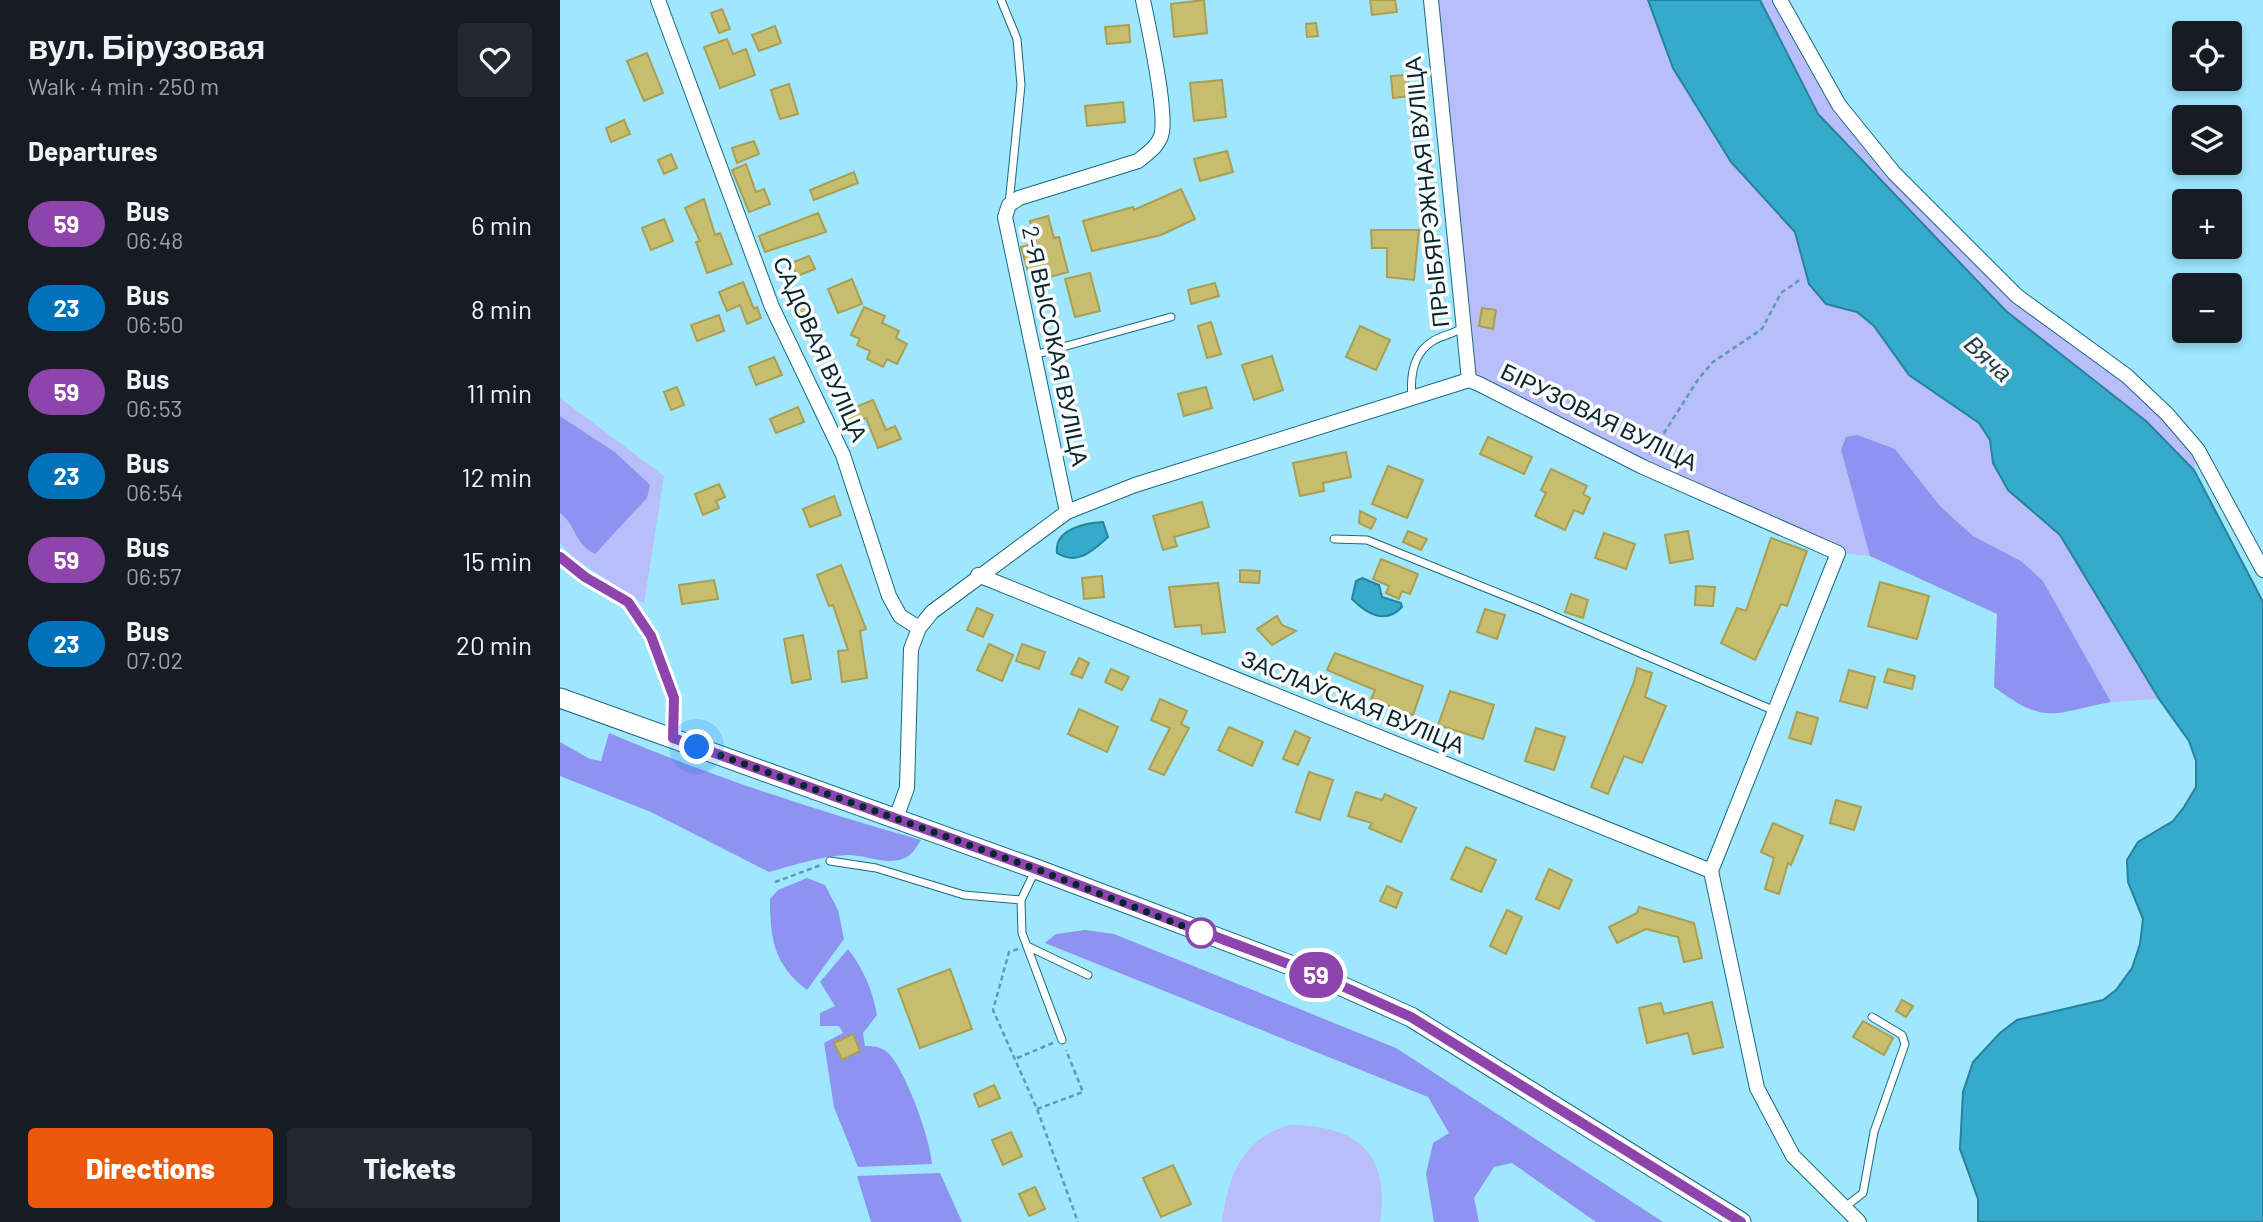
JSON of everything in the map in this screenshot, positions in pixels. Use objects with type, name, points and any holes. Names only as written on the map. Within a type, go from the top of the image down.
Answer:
[{"type":"main road","points":[[560,698],[1036,869],[1320,976],[1411,1017],[1741,1222]]},
{"type":"street","name":"САДОВАЯ ВУЛІЦА","points":[[658,0],[772,307],[843,455],[889,596],[900,616],[919,628]]},
{"type":"street","name":"2-Я ВЫСОКАЯ ВУЛІЦА","points":[[1067,512],[1005,217],[1009,205],[1019,198],[1138,161],[1154,149],[1162,133],[1161,111],[1143,0]]},
{"type":"street","name":"ПРЫБЯРЭЖНАЯ ВУЛІЦА","points":[[1431,0],[1469,380]]},
{"type":"street","points":[[1780,0],[1839,105],[1894,173],[2017,296],[2127,376],[2167,414],[2198,450],[2263,570]]},
{"type":"street","name":"БІРУЗОВАЯ ВУЛІЦА","points":[[896,818],[907,788],[911,649],[919,628],[932,612],[978,575],[1067,512],[1135,485],[1469,380],[1643,467],[1838,553],[1711,871]]},
{"type":"street","name":"ЗАСЛАЎСКАЯ ВУЛІЦА","points":[[978,575],[1711,871]]},
{"type":"street","points":[[1711,871],[1757,1088],[1793,1156],[1859,1222]]},
{"type":"lane","points":[[1001,0],[1017,39],[1021,85],[1009,205]]},
{"type":"lane","points":[[1033,355],[1171,317]]},
{"type":"lane","points":[[1412,399],[1412,372],[1423,350],[1433,341],[1454,335],[1464,326]]},
{"type":"lane","points":[[1334,539],[1367,540],[1540,610],[1774,711]]},
{"type":"lane","points":[[560,557],[585,577],[628,602],[651,636],[674,698],[673,738]]},
{"type":"lane","points":[[830,862],[876,867],[964,895],[1021,900]]},
{"type":"lane","points":[[1036,869],[1021,900],[1020,917],[1027,946],[1062,1040]]},
{"type":"lane","points":[[1027,946],[1088,975]]},
{"type":"lane","points":[[1845,1208],[1863,1192],[1874,1132],[1905,1044],[1902,1035],[1872,1017]]},
{"type":"path","points":[[1643,467],[1699,378],[1713,362],[1762,329],[1781,293],[1801,278]]},
{"type":"path","points":[[775,882],[830,862]]},
{"type":"path","points":[[1027,946],[1009,953],[993,1010],[1037,1109],[1078,1222]]},
{"type":"path","points":[[1016,1058],[1062,1040],[1083,1092],[1037,1109]]},
{"type":"shaded area","points":[[1431,0],[1648,0],[1673,68],[1731,162],[1795,232],[1809,284],[1826,304],[1857,312],[1874,326],[1909,375],[1979,423],[1990,440],[1993,463],[2008,490],[2060,535],[2159,699],[2111,702],[2043,581],[2021,561],[1973,536],[1940,506],[1895,449],[1841,451],[1870,556],[1838,553],[1469,380]]},
{"type":"shaded area","points":[[1760,0],[1780,0],[1839,105],[2017,296],[2133,383],[2198,450],[2194,470],[2146,421],[2006,311],[1818,114]]},
{"type":"shaded area","points":[[560,398],[664,476],[644,604],[573,557],[560,543],[560,513],[582,544],[595,553],[647,498],[585,435],[560,416]]},
{"type":"shaded area","points":[[560,416],[616,453],[650,485],[647,498],[595,554],[583,545],[570,523],[560,513]]},
{"type":"shaded area","points":[[1857,435],[1895,449],[1940,506],[1973,536],[2021,561],[2043,581],[2111,702],[2062,712],[2039,712],[1994,687],[1997,614],[1870,556],[1841,450],[1846,437]]},
{"type":"shaded area","points":[[609,733],[685,764],[763,791],[921,840],[911,854],[896,861],[848,855],[808,861],[769,872],[651,812],[560,776],[560,742],[590,759],[601,761]]},
{"type":"shaded area","points":[[807,878],[825,885],[838,910],[844,939],[807,990],[787,971],[776,950],[771,927],[770,899],[778,890]]},
{"type":"shaded area","points":[[1085,930],[1114,934],[1396,1048],[1663,1222],[1596,1222],[1512,1163],[1494,1167],[1474,1198],[1479,1222],[1434,1222],[1426,1174],[1433,1143],[1449,1133],[1428,1097],[1045,943],[1056,934]]},
{"type":"shaded area","points":[[848,949],[867,980],[877,1015],[863,1033],[865,1046],[885,1050],[897,1064],[917,1107],[932,1164],[858,1167],[834,1107],[824,1043],[843,1033],[839,1026],[820,1026],[820,1013],[835,1006],[820,982]]},
{"type":"shaded area","points":[[1289,1125],[1333,1130],[1350,1137],[1363,1147],[1380,1177],[1380,1222],[1222,1222],[1233,1175],[1248,1150],[1272,1132]]},
{"type":"shaded area","points":[[940,1173],[962,1222],[871,1222],[857,1176]]},
{"type":"water","name":"Вяча","points":[[1648,0],[1760,0],[1818,114],[2006,311],[2146,421],[2194,470],[2263,602],[2263,1222],[1978,1222],[1978,1199],[1960,1149],[1963,1092],[1973,1062],[2000,1033],[2017,1020],[2103,1000],[2116,990],[2132,968],[2140,944],[2143,919],[2128,882],[2127,860],[2138,842],[2173,821],[2184,807],[2196,787],[2196,761],[2189,741],[2159,699],[2060,535],[2008,490],[1993,463],[1990,440],[1979,423],[1909,375],[1874,326],[1857,312],[1826,304],[1809,284],[1795,232],[1731,162],[1673,68]]},
{"type":"water","points":[[1103,522],[1108,537],[1090,552],[1072,558],[1057,553],[1057,545],[1065,533],[1080,526]]},
{"type":"water","points":[[1362,578],[1379,585],[1382,597],[1401,603],[1402,607],[1383,616],[1364,609],[1352,599],[1356,581]]},
{"type":"building","points":[[1204,0],[1207,33],[1174,37],[1171,4]]},
{"type":"building","points":[[1370,0],[1395,0],[1397,12],[1372,15]]},
{"type":"building","points":[[722,9],[730,29],[719,33],[711,13]]},
{"type":"building","points":[[1316,23],[1318,36],[1307,37],[1306,24]]},
{"type":"building","points":[[1129,25],[1130,42],[1107,44],[1105,27]]},
{"type":"building","points":[[775,26],[781,43],[759,51],[752,35]]},
{"type":"building","points":[[727,39],[733,54],[746,49],[755,75],[720,88],[704,47]]},
{"type":"building","points":[[647,53],[663,93],[644,101],[627,61]]},
{"type":"building","points":[[1408,75],[1410,96],[1393,98],[1391,76]]},
{"type":"building","points":[[1222,80],[1226,117],[1194,121],[1190,83]]},
{"type":"building","points":[[789,84],[798,114],[780,119],[771,90]]},
{"type":"building","points":[[1123,102],[1125,122],[1087,126],[1085,106]]},
{"type":"building","points":[[624,120],[630,134],[611,142],[606,128]]},
{"type":"building","points":[[754,141],[759,154],[737,163],[732,148]]},
{"type":"building","points":[[1227,151],[1233,172],[1200,181],[1194,159]]},
{"type":"building","points":[[671,154],[677,168],[664,174],[658,160]]},
{"type":"building","points":[[746,164],[756,192],[764,189],[770,204],[749,212],[732,170]]},
{"type":"building","points":[[854,172],[858,183],[814,200],[810,190]]},
{"type":"building","points":[[1181,189],[1195,219],[1161,235],[1092,251],[1083,221],[1133,207],[1134,210]]},
{"type":"building","points":[[704,199],[715,235],[720,233],[732,264],[707,273],[696,242],[700,241],[685,208]]},
{"type":"building","points":[[818,213],[826,232],[765,252],[759,236]]},
{"type":"building","points":[[1048,216],[1054,238],[1059,237],[1068,272],[1031,282],[1021,247],[1036,243],[1030,221]]},
{"type":"building","points":[[664,219],[673,241],[651,250],[642,228]]},
{"type":"building","points":[[1371,230],[1419,230],[1414,280],[1387,277],[1387,248],[1372,248]]},
{"type":"building","points":[[809,256],[815,269],[797,276],[791,263]]},
{"type":"building","points":[[1090,273],[1100,311],[1075,317],[1065,279]]},
{"type":"building","points":[[852,279],[862,304],[838,313],[828,289]]},
{"type":"building","points":[[743,282],[754,309],[757,307],[761,318],[747,324],[740,305],[727,311],[719,292]]},
{"type":"building","points":[[1215,283],[1219,296],[1191,304],[1188,290]]},
{"type":"building","points":[[809,302],[819,326],[803,332],[794,308]]},
{"type":"building","points":[[864,307],[885,316],[882,323],[899,331],[896,338],[907,344],[897,364],[887,359],[883,367],[867,359],[870,351],[857,345],[860,339],[851,335]]},
{"type":"building","points":[[1482,308],[1496,310],[1493,329],[1479,326]]},
{"type":"building","points":[[719,315],[724,331],[697,341],[691,325]]},
{"type":"building","points":[[1211,322],[1221,354],[1207,358],[1198,326]]},
{"type":"building","points":[[1360,326],[1390,340],[1376,370],[1346,357]]},
{"type":"building","points":[[1272,356],[1283,390],[1254,400],[1242,365]]},
{"type":"building","points":[[774,357],[782,375],[756,385],[749,367]]},
{"type":"building","points":[[677,387],[684,405],[671,410],[664,392]]},
{"type":"building","points":[[1206,387],[1212,408],[1184,416],[1178,394]]},
{"type":"building","points":[[873,400],[886,430],[895,426],[901,439],[878,448],[866,418],[846,427],[840,413]]},
{"type":"building","points":[[798,407],[804,422],[776,433],[770,419]]},
{"type":"building","points":[[1488,437],[1532,457],[1524,474],[1480,454]]},
{"type":"building","points":[[1346,452],[1351,477],[1323,483],[1324,491],[1300,496],[1293,463]]},
{"type":"building","points":[[1388,466],[1423,480],[1407,518],[1372,504]]},
{"type":"building","points":[[1551,469],[1587,486],[1583,494],[1590,498],[1583,514],[1574,510],[1565,530],[1535,516],[1546,493],[1541,490]]},
{"type":"building","points":[[719,484],[725,497],[716,501],[719,508],[703,515],[695,494]]},
{"type":"building","points":[[834,496],[841,515],[810,527],[803,509]]},
{"type":"building","points":[[1202,502],[1209,527],[1174,537],[1177,546],[1163,550],[1153,516]]},
{"type":"building","points":[[1360,511],[1376,519],[1371,529],[1359,523]]},
{"type":"building","points":[[1408,531],[1427,539],[1421,550],[1403,542]]},
{"type":"building","points":[[1688,531],[1693,559],[1670,563],[1665,535]]},
{"type":"building","points":[[1604,533],[1635,544],[1626,569],[1595,558]]},
{"type":"building","points":[[1771,538],[1807,551],[1787,606],[1781,604],[1755,660],[1721,643],[1737,608],[1746,611]]},
{"type":"building","points":[[1381,559],[1418,574],[1410,594],[1402,591],[1399,599],[1386,593],[1389,586],[1373,579]]},
{"type":"building","points":[[841,565],[866,629],[860,631],[867,678],[842,682],[838,651],[848,650],[833,605],[829,606],[817,575]]},
{"type":"building","points":[[1240,570],[1260,571],[1259,583],[1240,582]]},
{"type":"building","points":[[1102,576],[1104,597],[1084,599],[1082,578]]},
{"type":"building","points":[[714,580],[718,599],[682,604],[679,585]]},
{"type":"building","points":[[1880,582],[1929,596],[1917,639],[1868,626]]},
{"type":"building","points":[[1218,583],[1225,632],[1202,634],[1201,625],[1175,627],[1169,587]]},
{"type":"building","points":[[1696,586],[1715,587],[1713,606],[1695,605]]},
{"type":"building","points":[[1571,594],[1588,600],[1583,618],[1565,612]]},
{"type":"building","points":[[977,608],[993,615],[983,637],[967,630]]},
{"type":"building","points":[[1485,609],[1505,615],[1497,639],[1477,632]]},
{"type":"building","points":[[1277,616],[1282,625],[1296,631],[1272,645],[1257,629]]},
{"type":"building","points":[[803,635],[811,679],[792,683],[784,639]]},
{"type":"building","points":[[989,644],[1013,655],[1002,681],[977,670]]},
{"type":"building","points":[[1022,644],[1045,652],[1039,669],[1016,661]]},
{"type":"building","points":[[1335,653],[1423,686],[1413,715],[1371,699],[1375,690],[1327,670]]},
{"type":"building","points":[[1079,658],[1089,663],[1082,678],[1071,674]]},
{"type":"building","points":[[1637,668],[1652,673],[1645,697],[1666,706],[1642,763],[1624,756],[1608,794],[1591,787],[1634,682]]},
{"type":"building","points":[[1111,669],[1129,677],[1122,690],[1105,682]]},
{"type":"building","points":[[1888,669],[1915,676],[1912,689],[1884,682]]},
{"type":"building","points":[[1849,670],[1875,677],[1867,708],[1840,701]]},
{"type":"building","points":[[1450,691],[1494,705],[1483,739],[1438,725]]},
{"type":"building","points":[[1160,699],[1187,711],[1181,724],[1189,728],[1164,775],[1149,769],[1170,728],[1151,720]]},
{"type":"building","points":[[1079,709],[1118,727],[1107,752],[1068,734]]},
{"type":"building","points":[[1797,712],[1818,718],[1811,744],[1789,738]]},
{"type":"building","points":[[1229,727],[1263,742],[1252,766],[1218,750]]},
{"type":"building","points":[[1536,728],[1565,737],[1554,770],[1525,761]]},
{"type":"building","points":[[1295,731],[1310,738],[1298,765],[1283,759]]},
{"type":"building","points":[[1309,772],[1333,780],[1320,820],[1296,812]]},
{"type":"building","points":[[1356,792],[1382,800],[1385,794],[1416,808],[1401,842],[1369,828],[1372,823],[1348,816]]},
{"type":"building","points":[[1836,800],[1861,807],[1854,830],[1830,823]]},
{"type":"building","points":[[1773,823],[1803,836],[1791,865],[1788,863],[1779,894],[1765,889],[1774,858],[1761,852]]},
{"type":"building","points":[[1466,847],[1496,860],[1481,892],[1451,879]]},
{"type":"building","points":[[1549,869],[1572,880],[1559,909],[1536,899]]},
{"type":"building","points":[[1387,886],[1402,893],[1396,908],[1380,901]]},
{"type":"building","points":[[1639,907],[1694,923],[1702,958],[1684,962],[1678,937],[1646,929],[1617,943],[1609,927],[1637,913]]},
{"type":"building","points":[[1507,910],[1522,917],[1506,954],[1490,946]]},
{"type":"building","points":[[950,969],[972,1029],[920,1048],[898,989]]},
{"type":"building","points":[[1902,1000],[1913,1006],[1906,1017],[1896,1011]]},
{"type":"building","points":[[1712,1002],[1723,1047],[1693,1054],[1688,1033],[1647,1043],[1639,1008],[1661,1003],[1664,1014]]},
{"type":"building","points":[[1863,1021],[1893,1038],[1884,1055],[1853,1037]]},
{"type":"building","points":[[853,1034],[860,1051],[842,1060],[834,1043]]},
{"type":"building","points":[[994,1085],[1000,1098],[979,1107],[974,1094]]},
{"type":"building","points":[[1011,1132],[1022,1156],[1003,1165],[992,1140]]},
{"type":"building","points":[[1173,1165],[1191,1204],[1161,1217],[1143,1178]]},
{"type":"building","points":[[1035,1187],[1045,1209],[1029,1216],[1019,1194]]},
{"type":"bus line","name":"59","points":[[560,557],[585,577],[628,602],[651,636],[674,698],[673,738],[1036,869],[1320,976],[1411,1017],[1494,1066],[1741,1222]]},
{"type":"route","points":[[697,747],[1036,869],[1201,933]]}]
